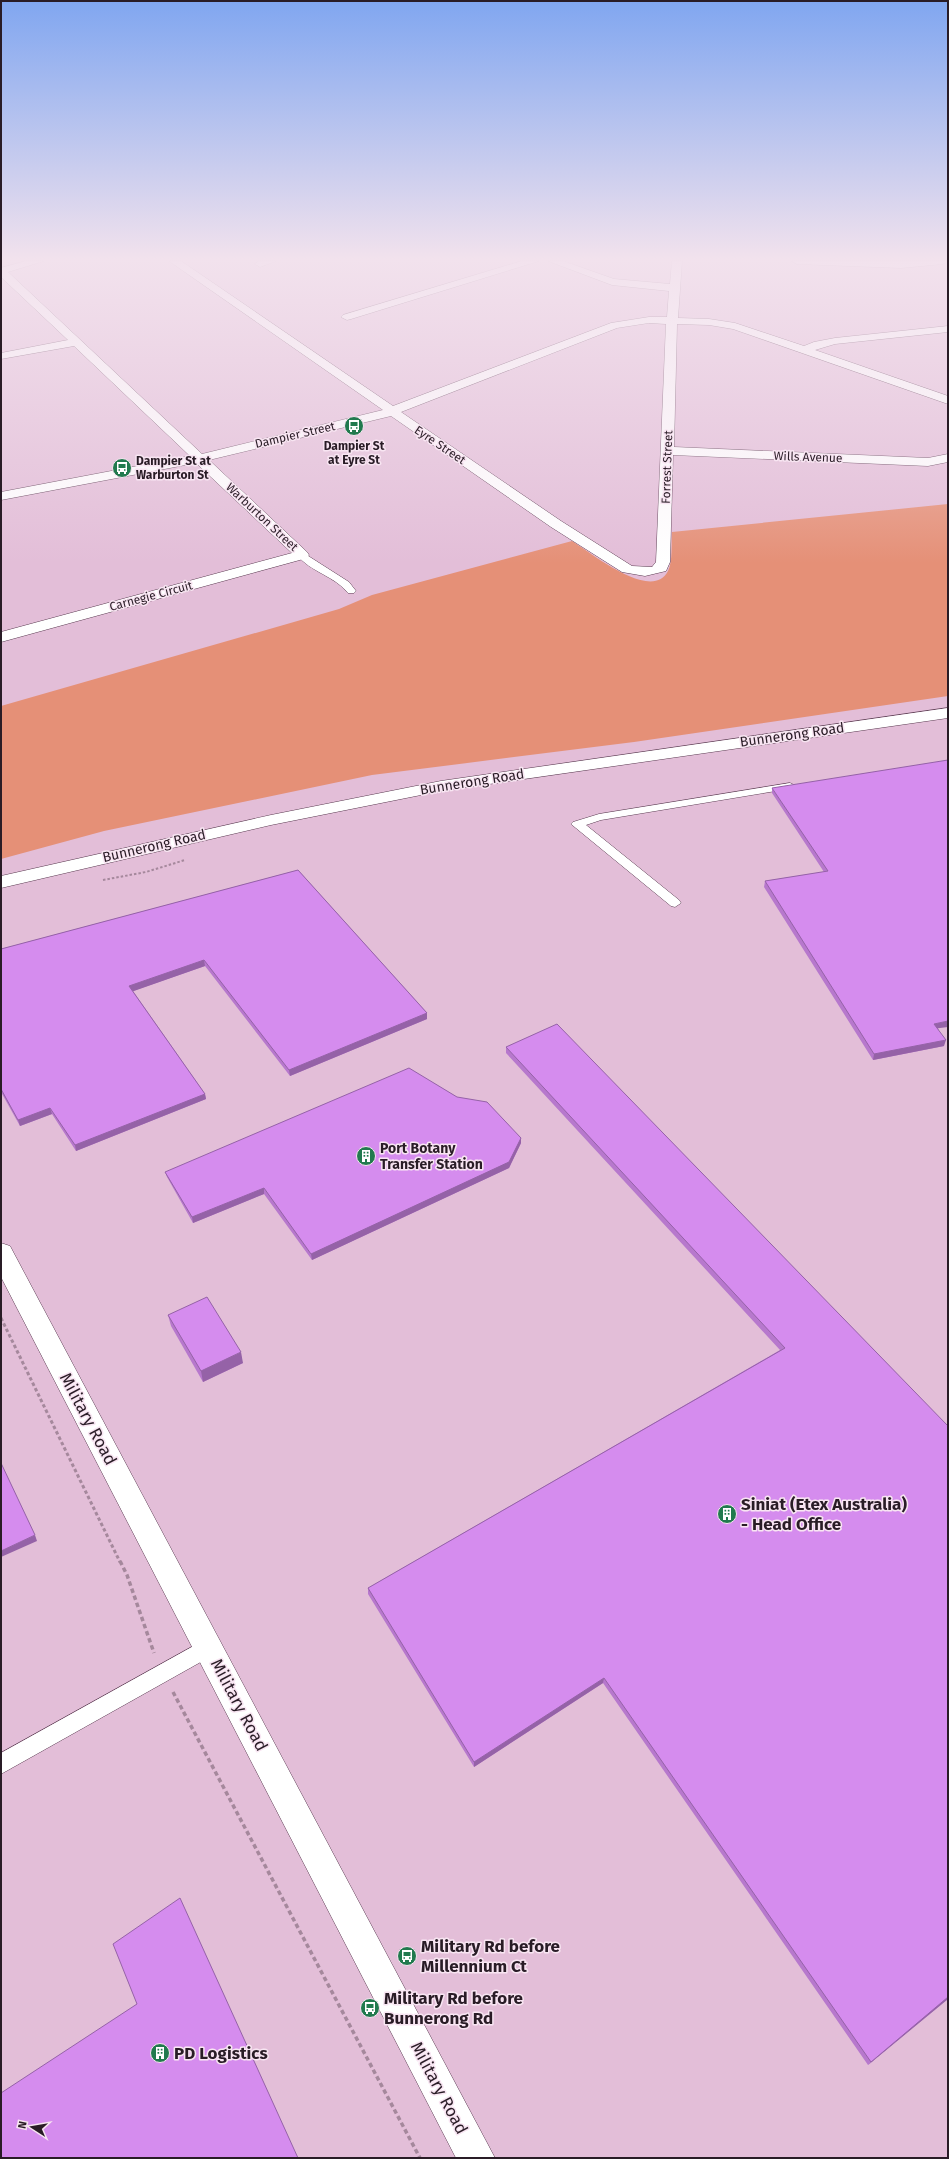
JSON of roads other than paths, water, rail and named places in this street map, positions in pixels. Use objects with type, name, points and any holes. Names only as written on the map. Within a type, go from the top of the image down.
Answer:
[{"type":"street","name":"Warburton Street","points":[[96,362],[302,555]]},
{"type":"street","name":"Eyre Street","points":[[319,362],[556,524],[627,569],[640,572],[654,572]]},
{"type":"street","name":"Dampier Street","points":[[1,496],[200,458],[391,412],[518,362]]},
{"type":"street","name":"Forrest Street","points":[[654,572],[661,568],[663,562],[671,362]]},
{"type":"street","name":"Dampier Street","points":[[839,362],[948,400]]},
{"type":"street","name":"Wills Avenue","points":[[668,451],[928,462],[948,458]]},
{"type":"street","name":"Carnegie Circuit","points":[[1,636],[302,555]]},
{"type":"street","name":"Bunnerong Road","points":[[1,882],[271,820],[433,788],[948,713]]},
{"type":"street","name":"Military Road","points":[[1,1253],[476,2158]]},
{"type":"lane","name":"Warburton Street","points":[[302,555],[306,560],[346,584],[351,591]]},
{"type":"lane","points":[[675,903],[577,824],[599,817],[801,784]]},
{"type":"lane","points":[[1,1764],[208,1647]]},
{"type":"place","name":"Dampier St at Eyre St","points":[[354,426]]},
{"type":"place","name":"Dampier St at Warburton St","points":[[122,468]]},
{"type":"place","name":"Port Botany Transfer Station","points":[[366,1156]]},
{"type":"place","name":"Siniat (Etex Australia) - Head Office","points":[[727,1514]]},
{"type":"place","name":"Military Rd before Millennium Ct","points":[[407,1956]]},
{"type":"place","name":"Military Rd before Bunnerong Rd","points":[[370,2008]]},
{"type":"place","name":"PD Logistics","points":[[160,2053]]}]
